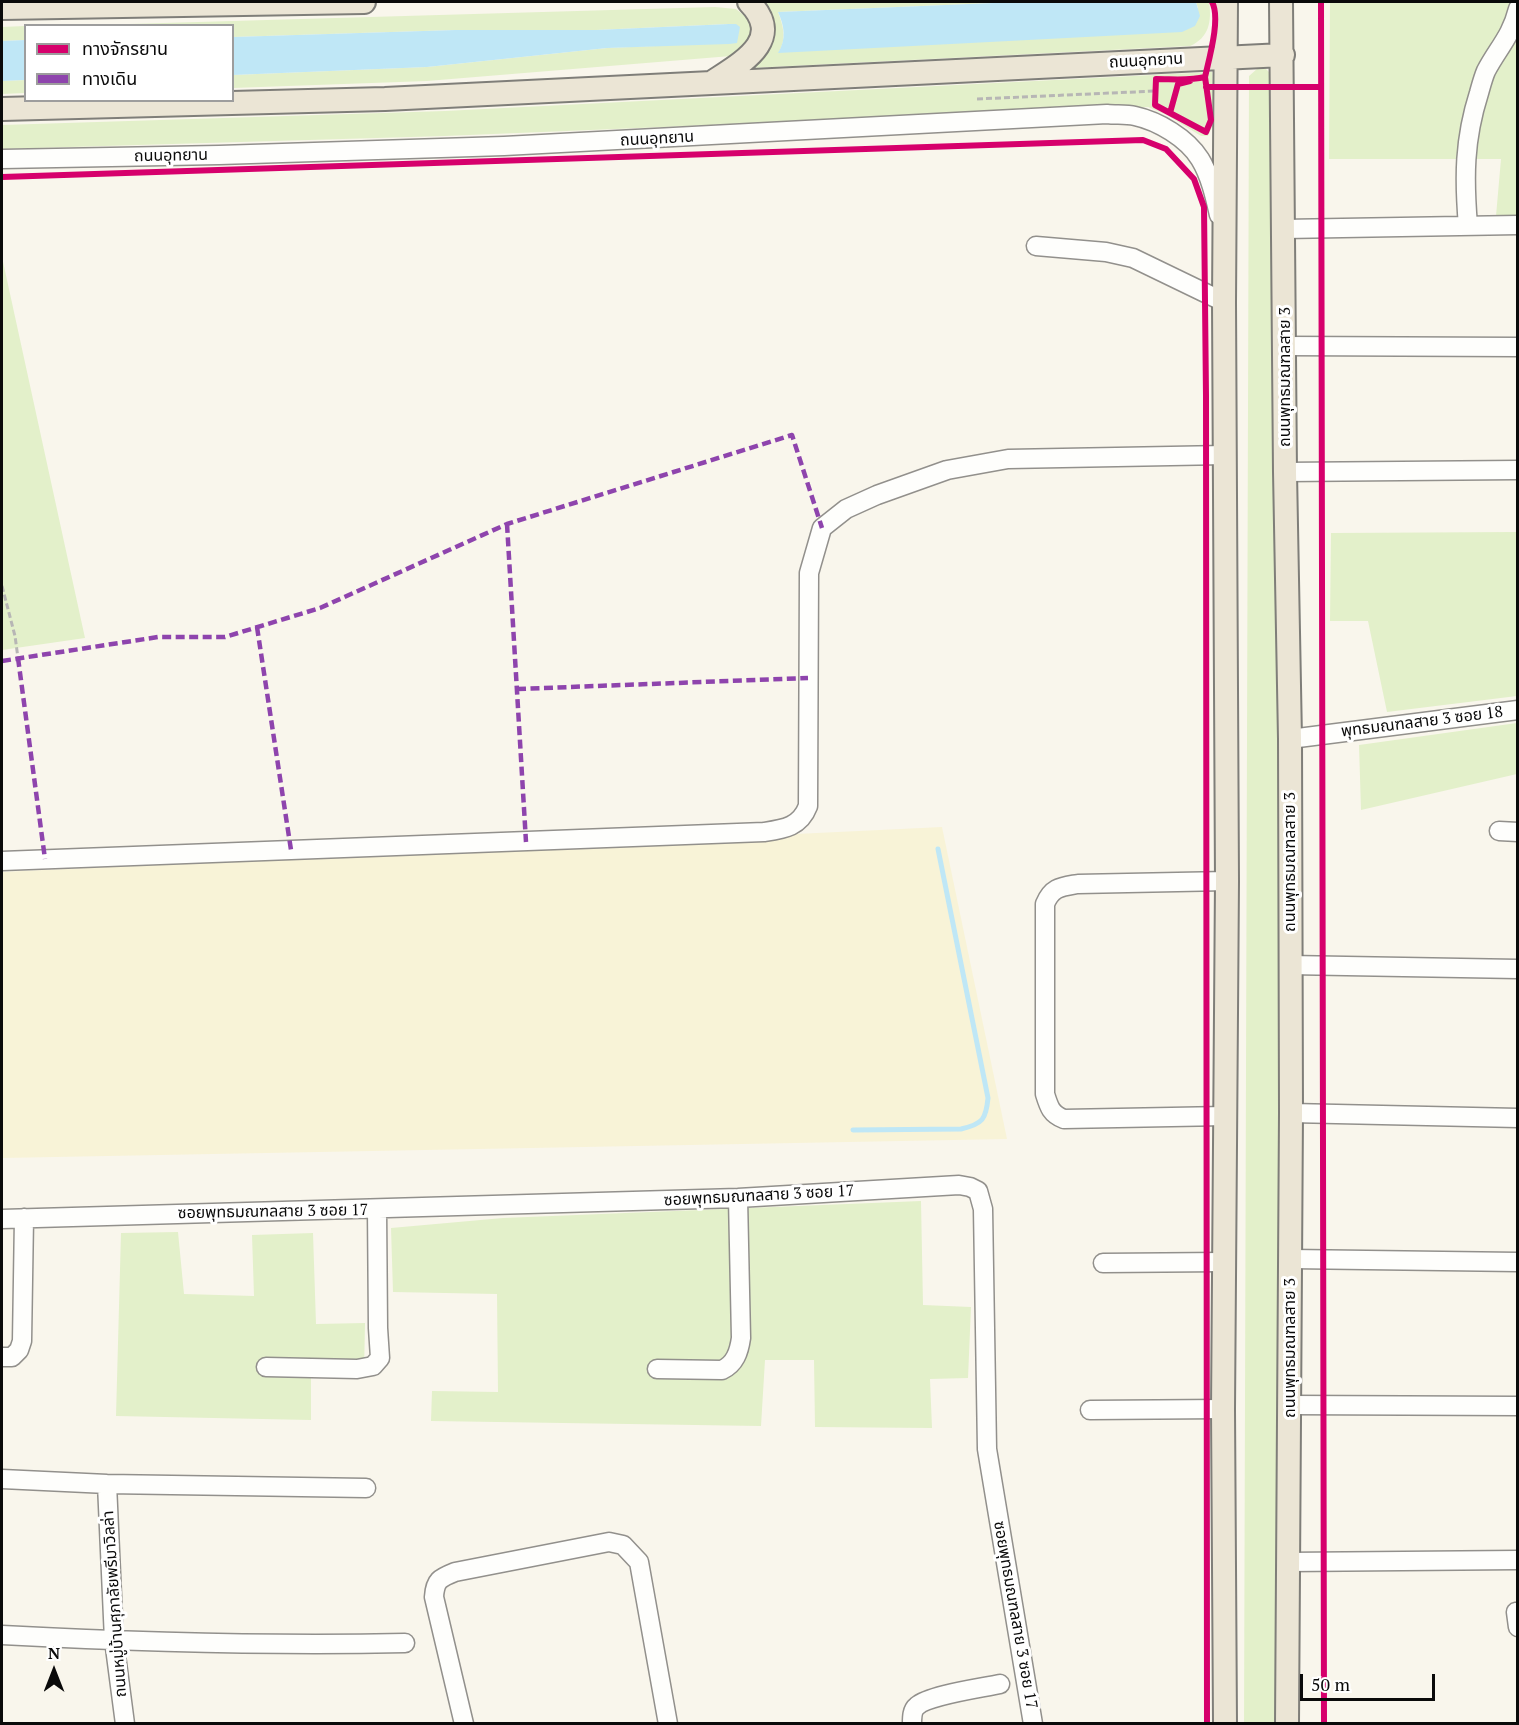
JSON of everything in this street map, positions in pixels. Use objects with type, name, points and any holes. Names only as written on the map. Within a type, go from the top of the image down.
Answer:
[{"type":"main road","points":[[28,2],[58,6]]},
{"type":"main road","points":[[2,8],[364,2]]},
{"type":"main road","points":[[712,82],[754,52],[762,36],[762,23],[758,11],[749,2]]},
{"type":"main road","points":[[1225,1724],[1223,1409],[1227,881],[1224,302],[1226,2]]},
{"type":"main road","name":"ถนนพุทธมณฑลสาย 3","points":[[1281,2],[1290,739],[1291,1113],[1287,1724]]},
{"type":"main road","name":"ถนนอุทยาน","points":[[6,109],[384,99],[1283,55]]},
{"type":"street","points":[[1468,226],[1464,182],[1471,119],[1485,72],[1506,41],[1518,9]]},
{"type":"street","name":"ถนนอุทยาน","points":[[2,159],[515,146],[1107,114],[1134,116],[1155,122],[1174,133],[1199,158],[1216,199],[1224,253]]},
{"type":"street","points":[[1284,229],[1518,225]]},
{"type":"street","points":[[1036,246],[1106,252],[1133,258],[1224,302]]},
{"type":"street","points":[[1284,346],[1518,347]]},
{"type":"street","points":[[2,861],[764,832],[792,827],[800,820],[808,806],[809,573],[822,528],[846,509],[947,470],[1008,459],[1225,455]]},
{"type":"street","points":[[1285,472],[1518,470]]},
{"type":"street","name":"พุทธมณฑลสาย 3 ซอย 18","points":[[1290,739],[1518,710]]},
{"type":"street","points":[[1498,831],[1518,832]]},
{"type":"street","points":[[1225,1116],[1064,1119],[1053,1115],[1045,1094],[1045,904],[1050,893],[1061,887],[1078,884],[1227,881]]},
{"type":"street","points":[[1289,965],[1518,969]]},
{"type":"street","points":[[1291,1113],[1518,1118]]},
{"type":"street","name":"ซอยพุทธมณฑลสาย 3 ซอย 17","points":[[2,1219],[738,1198],[959,1185],[970,1187],[978,1191],[983,1209],[987,1449],[1033,1724]]},
{"type":"street","points":[[657,1369],[722,1370],[730,1366],[736,1357],[741,1338],[738,1198]]},
{"type":"street","points":[[266,1367],[357,1369],[373,1366],[380,1358],[377,1209]]},
{"type":"street","points":[[2,1357],[12,1356],[19,1350],[22,1341],[24,1218]]},
{"type":"street","points":[[1290,1259],[1518,1262]]},
{"type":"street","points":[[1103,1263],[1224,1262]]},
{"type":"street","points":[[1290,1405],[1518,1406]]},
{"type":"street","points":[[1090,1410],[1223,1409]]},
{"type":"street","points":[[2,1479],[107,1484],[366,1488]]},
{"type":"street","name":"ถนนหมู่บ้านศุภาลัยพรีมาวิลล่า","points":[[107,1484],[114,1640],[125,1724]]},
{"type":"street","points":[[464,1724],[434,1597],[435,1586],[441,1577],[455,1572],[609,1542],[623,1545],[639,1562],[668,1724]]},
{"type":"street","points":[[1288,1562],[1518,1560]]},
{"type":"street","points":[[2,1635],[114,1640],[340,1644],[405,1642]]},
{"type":"street","points":[[912,1724],[913,1711],[929,1699],[1000,1684]]},
{"type":"path","points":[[976,99],[1156,95],[1156,79]]},
{"type":"path","points":[[2,586],[15,636],[18,658]]},
{"type":"shaded area","points":[[942,827],[1007,1139],[2,1158],[2,872]]},
{"type":"green space","points":[[754,2],[1017,2],[778,12],[784,37],[779,52],[1198,8],[1196,2],[1209,2],[1210,16],[1205,34],[1190,46],[751,68]]},
{"type":"green space","points":[[1330,2],[1517,2],[1517,215],[1496,216],[1501,159],[1329,159]]},
{"type":"green space","points":[[715,7],[736,9],[751,21],[754,37],[731,56],[427,81],[234,88],[234,75],[427,67],[607,48],[655,46],[729,24],[596,30],[455,30],[234,37],[234,24],[129,24]]},
{"type":"green space","points":[[24,26],[24,40],[2,41],[2,27]]},
{"type":"green space","points":[[1257,69],[1266,69],[1273,76],[1280,572],[1277,1723],[1244,1724],[1249,76]]},
{"type":"green space","points":[[1212,72],[1215,120],[1208,136],[1201,136],[1167,115],[1148,107],[445,136],[2,149],[2,125],[445,111]]},
{"type":"green space","points":[[24,80],[24,93],[2,94],[2,81]]},
{"type":"green space","points":[[2,257],[85,638],[2,650]]},
{"type":"green space","points":[[1517,532],[1517,696],[1387,712],[1368,621],[1330,621],[1331,533]]},
{"type":"green space","points":[[1517,723],[1517,774],[1361,810],[1359,745]]},
{"type":"green space","points":[[921,1201],[923,1305],[971,1307],[968,1378],[930,1379],[932,1428],[815,1427],[814,1360],[765,1360],[761,1426],[431,1421],[432,1391],[498,1392],[497,1294],[393,1292],[391,1228],[503,1218]]},
{"type":"green space","points":[[178,1232],[184,1294],[254,1296],[252,1235],[313,1233],[316,1324],[365,1323],[364,1373],[311,1375],[311,1420],[116,1416],[121,1233]]},
{"type":"water","points":[[1017,2],[1196,2],[1200,16],[1195,26],[1182,32],[778,53],[783,43],[784,32],[778,12]]},
{"type":"water","points":[[736,24],[740,27],[737,43],[729,44],[607,48],[427,67],[234,75],[234,37],[455,30],[596,30]]},
{"type":"water","points":[[24,40],[24,80],[2,81],[2,41]]},
{"type":"waterway","points":[[853,1130],[961,1129],[979,1123],[986,1111],[988,1098],[938,849]]},
{"type":"marked path","points":[[2,661],[158,637],[225,637],[320,608],[507,524],[792,435],[822,528]]},
{"type":"marked path","points":[[507,524],[526,842]]},
{"type":"marked path","points":[[257,627],[291,850]]},
{"type":"marked path","points":[[18,658],[45,859]]},
{"type":"marked path","points":[[517,689],[808,678]]},
{"type":"cycle path","points":[[1205,77],[1215,28],[1212,2]]},
{"type":"cycle path","points":[[1321,2],[1324,1724]]},
{"type":"cycle path","points":[[1170,113],[1155,105],[1156,79],[1205,77],[1211,120],[1206,132],[1170,113],[1178,84],[1190,81]]},
{"type":"cycle path","points":[[1206,87],[1321,87]]},
{"type":"cycle path","points":[[2,177],[1143,140],[1166,149],[1194,179],[1204,207],[1206,396],[1207,1724]]}]
